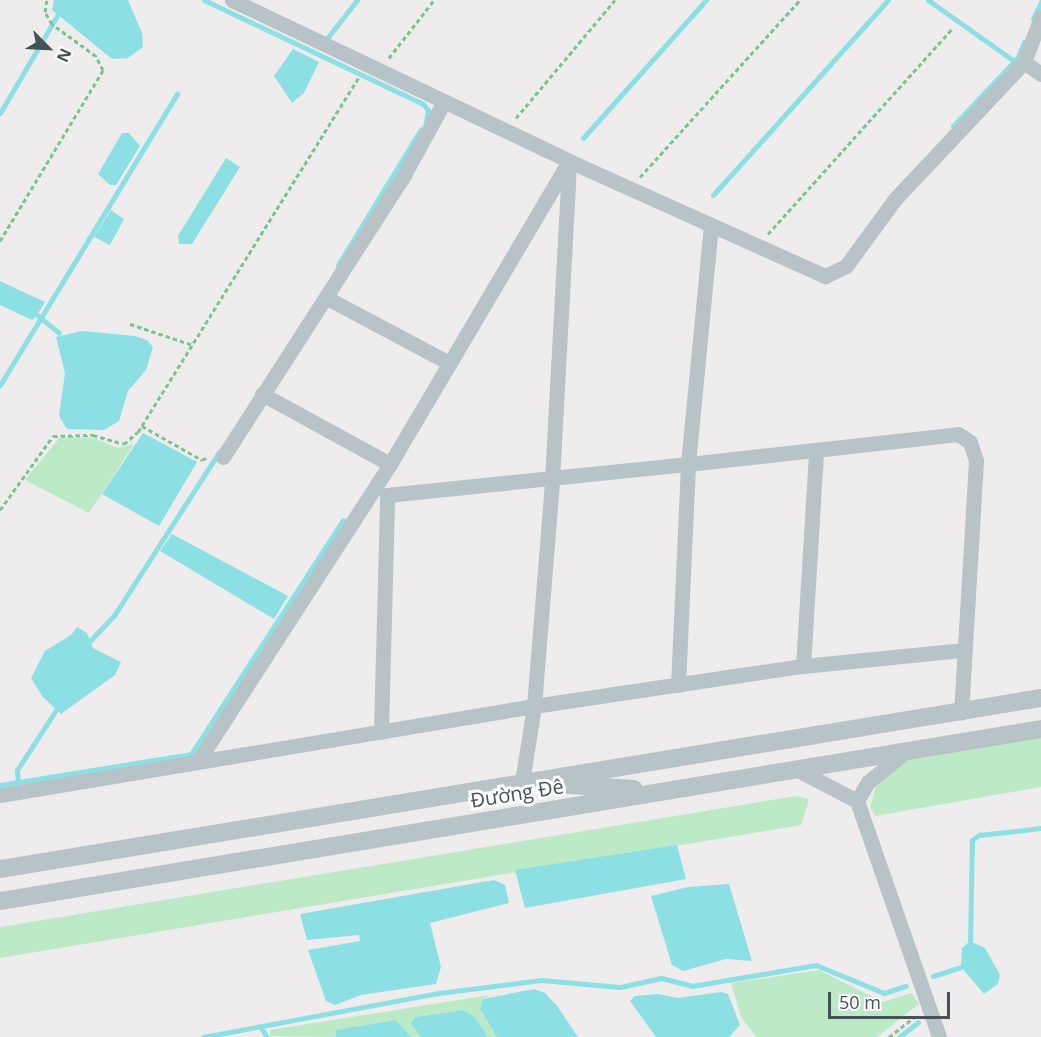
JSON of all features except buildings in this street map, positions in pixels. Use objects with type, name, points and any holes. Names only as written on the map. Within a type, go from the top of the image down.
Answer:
[{"type":"street","points":[[232,0],[569,161],[825,276],[836,274],[846,266],[902,191],[1024,62],[1041,17]]},
{"type":"street","points":[[1024,62],[1041,74]]},
{"type":"street","points":[[218,453],[262,394],[327,298],[444,102]]},
{"type":"street","points":[[198,761],[390,464],[569,161]]},
{"type":"street","points":[[569,161],[552,480],[534,706],[522,782],[664,791]]},
{"type":"street","points":[[678,685],[688,464],[711,226]]},
{"type":"street","points":[[327,298],[449,363]]},
{"type":"street","points":[[262,394],[390,464]]},
{"type":"street","points":[[375,484],[387,495],[552,480],[816,451],[941,433],[958,434],[970,442],[976,461],[961,713]]},
{"type":"street","points":[[803,666],[816,451]]},
{"type":"street","points":[[381,732],[387,495]]},
{"type":"street","points":[[0,795],[534,706],[803,666],[964,650]]},
{"type":"street","name":"Đường Đê","points":[[0,869],[522,782],[961,713],[1041,698]]},
{"type":"street","name":"Đường Đê","points":[[0,900],[664,791],[791,767],[1041,729]]},
{"type":"street","points":[[857,801],[868,782],[908,750]]},
{"type":"street","points":[[791,767],[857,801],[939,1037]]},
{"type":"path","points":[[0,241],[103,70],[96,56],[52,24],[45,12],[47,0]]},
{"type":"path","points":[[0,510],[53,436],[93,435],[124,444],[142,426],[372,68],[434,0]]},
{"type":"path","points":[[505,131],[615,0]]},
{"type":"path","points":[[630,189],[800,0]]},
{"type":"path","points":[[759,248],[770,230],[953,28]]},
{"type":"path","points":[[130,324],[192,345]]},
{"type":"path","points":[[142,426],[202,460],[218,453]]},
{"type":"path","points":[[889,1037],[928,1006]]},
{"type":"green space","points":[[60,437],[94,438],[118,448],[134,444],[89,513],[25,480]]},
{"type":"green space","points":[[1041,735],[1041,787],[875,816],[870,807],[877,783],[897,765],[922,755]]},
{"type":"green space","points":[[796,796],[809,799],[801,825],[0,958],[0,927]]},
{"type":"green space","points":[[819,970],[883,1002],[912,993],[919,1004],[877,1037],[756,1037],[741,1017],[731,983]]},
{"type":"green space","points":[[490,995],[483,999],[480,1009],[497,1037],[488,1037],[474,1016],[463,1010],[415,1017],[412,1023],[421,1037],[411,1037],[396,1020],[337,1030],[336,1037],[270,1036],[270,1030]]},
{"type":"water","points":[[54,0],[128,0],[142,33],[143,47],[128,58],[112,59],[52,10]]},
{"type":"water","points":[[293,49],[319,62],[304,93],[292,103],[274,76]]},
{"type":"water","points":[[122,133],[129,133],[140,146],[116,185],[110,185],[98,174]]},
{"type":"water","points":[[226,158],[240,167],[192,244],[179,244],[178,236]]},
{"type":"water","points":[[111,210],[124,219],[110,245],[94,237]]},
{"type":"water","points":[[0,281],[45,302],[32,320],[0,305]]},
{"type":"water","points":[[82,331],[135,336],[147,340],[153,347],[146,370],[128,391],[119,421],[104,430],[67,429],[59,416],[65,373],[56,337]]},
{"type":"water","points":[[143,433],[197,462],[159,526],[102,494]]},
{"type":"water","points":[[172,534],[288,596],[274,619],[160,551]]},
{"type":"water","points":[[77,627],[87,633],[93,648],[121,662],[115,675],[61,714],[42,696],[31,678],[45,651],[71,635]]},
{"type":"water","points":[[677,845],[686,879],[525,908],[515,870]]},
{"type":"water","points":[[494,880],[505,885],[509,903],[430,923],[441,967],[436,984],[361,995],[335,1005],[326,1001],[308,950],[360,941],[359,935],[307,940],[300,914]]},
{"type":"water","points":[[729,884],[752,961],[726,959],[683,971],[672,965],[651,896],[688,887]]},
{"type":"water","points":[[970,941],[985,948],[1000,975],[998,984],[984,994],[961,967],[962,948]]},
{"type":"water","points":[[534,989],[545,993],[557,1006],[578,1037],[497,1037],[480,1009],[483,999]]},
{"type":"water","points":[[721,992],[728,994],[740,1025],[729,1037],[656,1037],[630,1001],[635,996],[658,994],[678,998]]},
{"type":"water","points":[[463,1010],[474,1016],[488,1037],[421,1037],[411,1023],[415,1017]]},
{"type":"water","points":[[396,1020],[411,1037],[336,1037],[336,1030]]},
{"type":"waterway","points":[[204,0],[423,104],[428,110],[426,121]]},
{"type":"waterway","points":[[325,41],[357,0]]},
{"type":"waterway","points":[[583,138],[706,0]]},
{"type":"waterway","points":[[713,195],[888,0]]},
{"type":"waterway","points":[[928,0],[1014,61]]},
{"type":"waterway","points":[[1033,19],[1041,2]]},
{"type":"waterway","points":[[0,113],[58,14]]},
{"type":"waterway","points":[[953,126],[1018,57],[1024,42]]},
{"type":"waterway","points":[[0,385],[177,94]]},
{"type":"waterway","points":[[338,265],[421,129]]},
{"type":"waterway","points":[[37,315],[59,333]]},
{"type":"waterway","points":[[89,642],[115,614],[219,452]]},
{"type":"waterway","points":[[0,785],[191,754],[343,520]]},
{"type":"waterway","points":[[18,782],[17,770],[56,710]]},
{"type":"waterway","points":[[970,941],[972,840],[979,835],[1041,828]]},
{"type":"waterway","points":[[203,1037],[439,993],[541,980],[620,987],[661,978],[692,986],[816,965],[884,993],[906,986]]},
{"type":"waterway","points":[[933,976],[961,967]]},
{"type":"waterway","points":[[899,1037],[918,1022]]},
{"type":"waterway","points":[[260,1026],[267,1037]]}]
